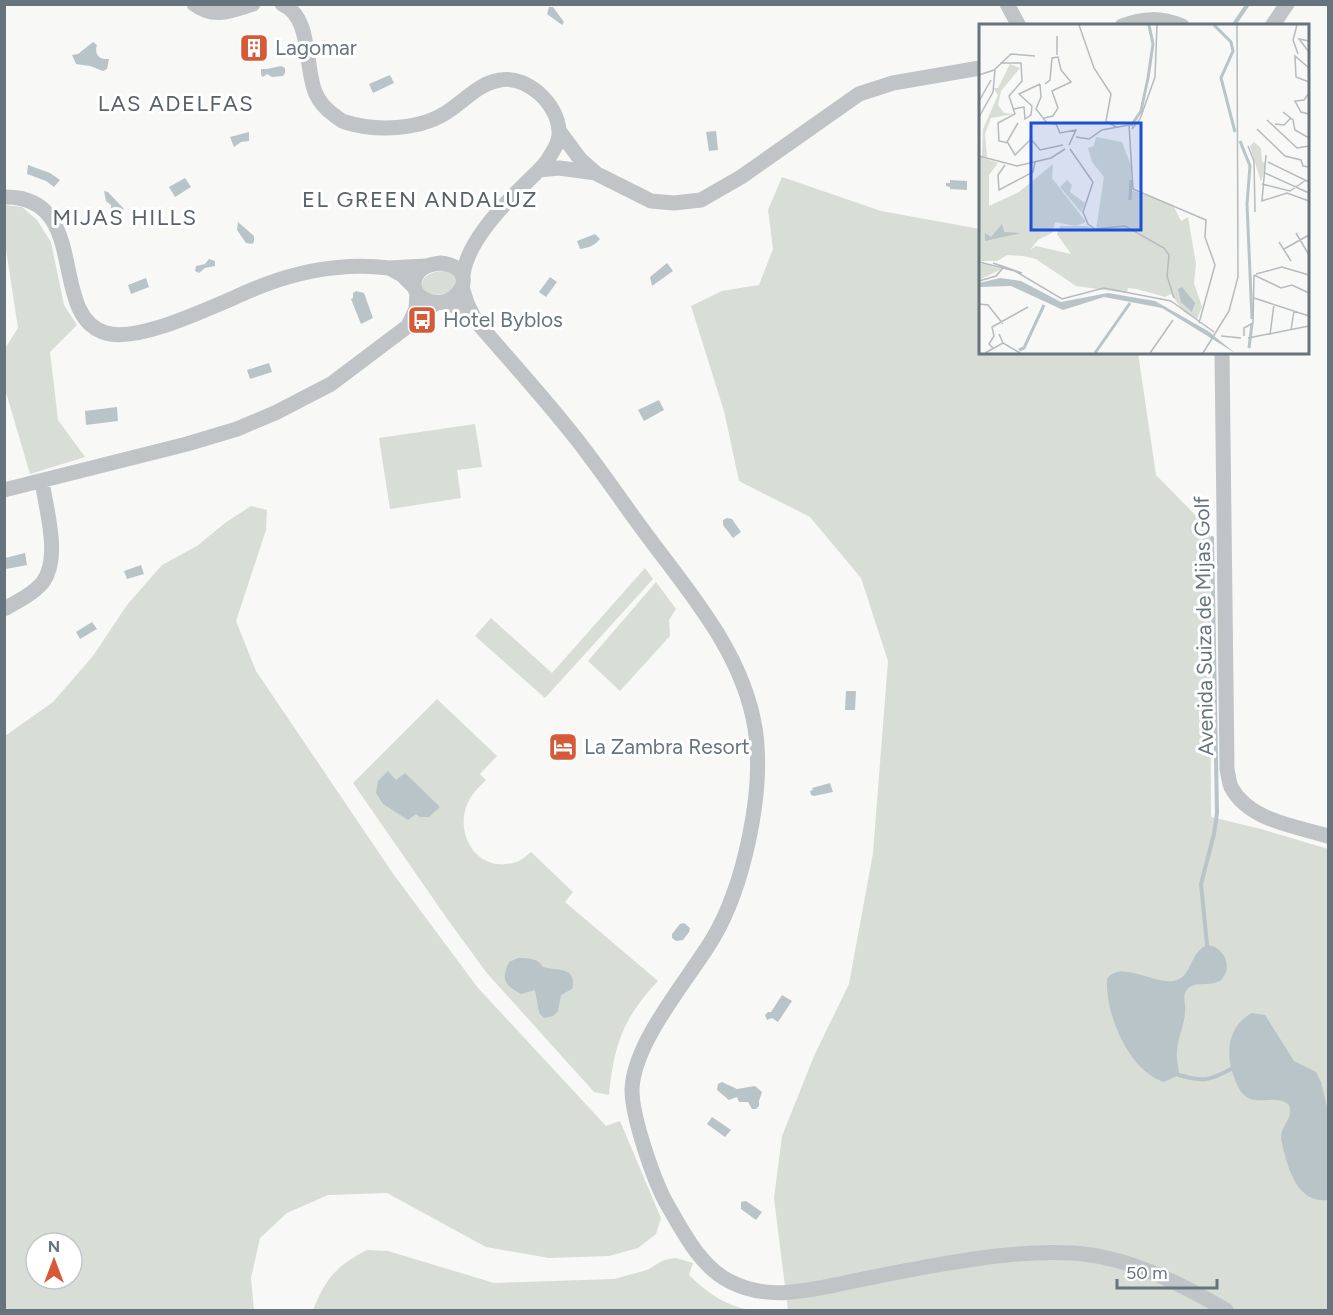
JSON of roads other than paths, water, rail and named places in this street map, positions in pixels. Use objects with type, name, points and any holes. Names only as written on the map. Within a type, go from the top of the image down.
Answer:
[{"type":"street","points":[[194,4],[207,13],[221,13],[253,4]]},
{"type":"street","points":[[282,4],[296,14],[302,27],[315,94],[327,110],[343,122],[376,127],[419,125],[438,119],[469,94],[489,83],[511,79],[520,81],[539,94],[554,114],[560,132],[580,159],[597,174],[651,201],[674,203],[701,200],[741,177],[859,94],[893,83],[979,68]]},
{"type":"street","points":[[1007,4],[1018,24]]},
{"type":"street","points":[[1273,24],[1287,4]]},
{"type":"street","points":[[1127,24],[1140,19],[1162,20],[1175,24]]},
{"type":"street","points":[[476,321],[467,303],[463,281],[467,257],[482,231],[547,163],[560,132]]},
{"type":"street","points":[[539,170],[559,168],[597,174]]},
{"type":"street","points":[[4,197],[34,203],[54,223],[62,236],[77,304],[85,318],[96,330],[108,334],[125,336],[153,330],[267,284],[313,271],[347,266],[389,268],[440,263],[447,264],[463,281]]},
{"type":"street","points":[[408,326],[417,304],[416,275],[426,266]]},
{"type":"street","points":[[389,268],[402,275],[415,290],[440,303],[457,307],[476,321],[569,429],[689,592],[730,652],[746,690],[756,729],[758,766],[752,825],[743,864],[730,902],[714,937],[641,1048],[632,1088],[638,1127],[664,1197],[707,1266],[728,1281],[755,1291],[781,1294],[815,1290],[964,1260],[1015,1255],[1074,1254],[1137,1266],[1163,1277],[1226,1311]]},
{"type":"street","points":[[4,490],[187,444],[237,429],[277,412],[331,384],[408,326],[426,309],[452,299],[463,281]]},
{"type":"street","name":"Avenida Suiza de Mijas Golf","points":[[1222,354],[1227,769],[1231,787],[1245,804],[1262,816],[1329,836]]},
{"type":"street","points":[[4,609],[23,598],[41,583],[50,570],[53,556],[42,481]]},
{"type":"waterway","points":[[1234,24],[1248,4]]},
{"type":"waterway","points":[[1207,945],[1201,884],[1217,813],[1212,538]]},
{"type":"waterway","points":[[1179,1075],[1206,1079],[1231,1069]]},
{"type":"place","name":"Lagomar","points":[[254,48]]},
{"type":"place","name":"Hotel Byblos","points":[[422,320]]},
{"type":"place","name":"La Zambra Resort","points":[[563,747]]},
{"type":"district","name":"LAS ADELFAS","points":[[176,103]]},
{"type":"district","name":"EL GREEN ANDALUZ","points":[[420,199]]},
{"type":"district","name":"MIJAS HILLS","points":[[125,217]]}]
